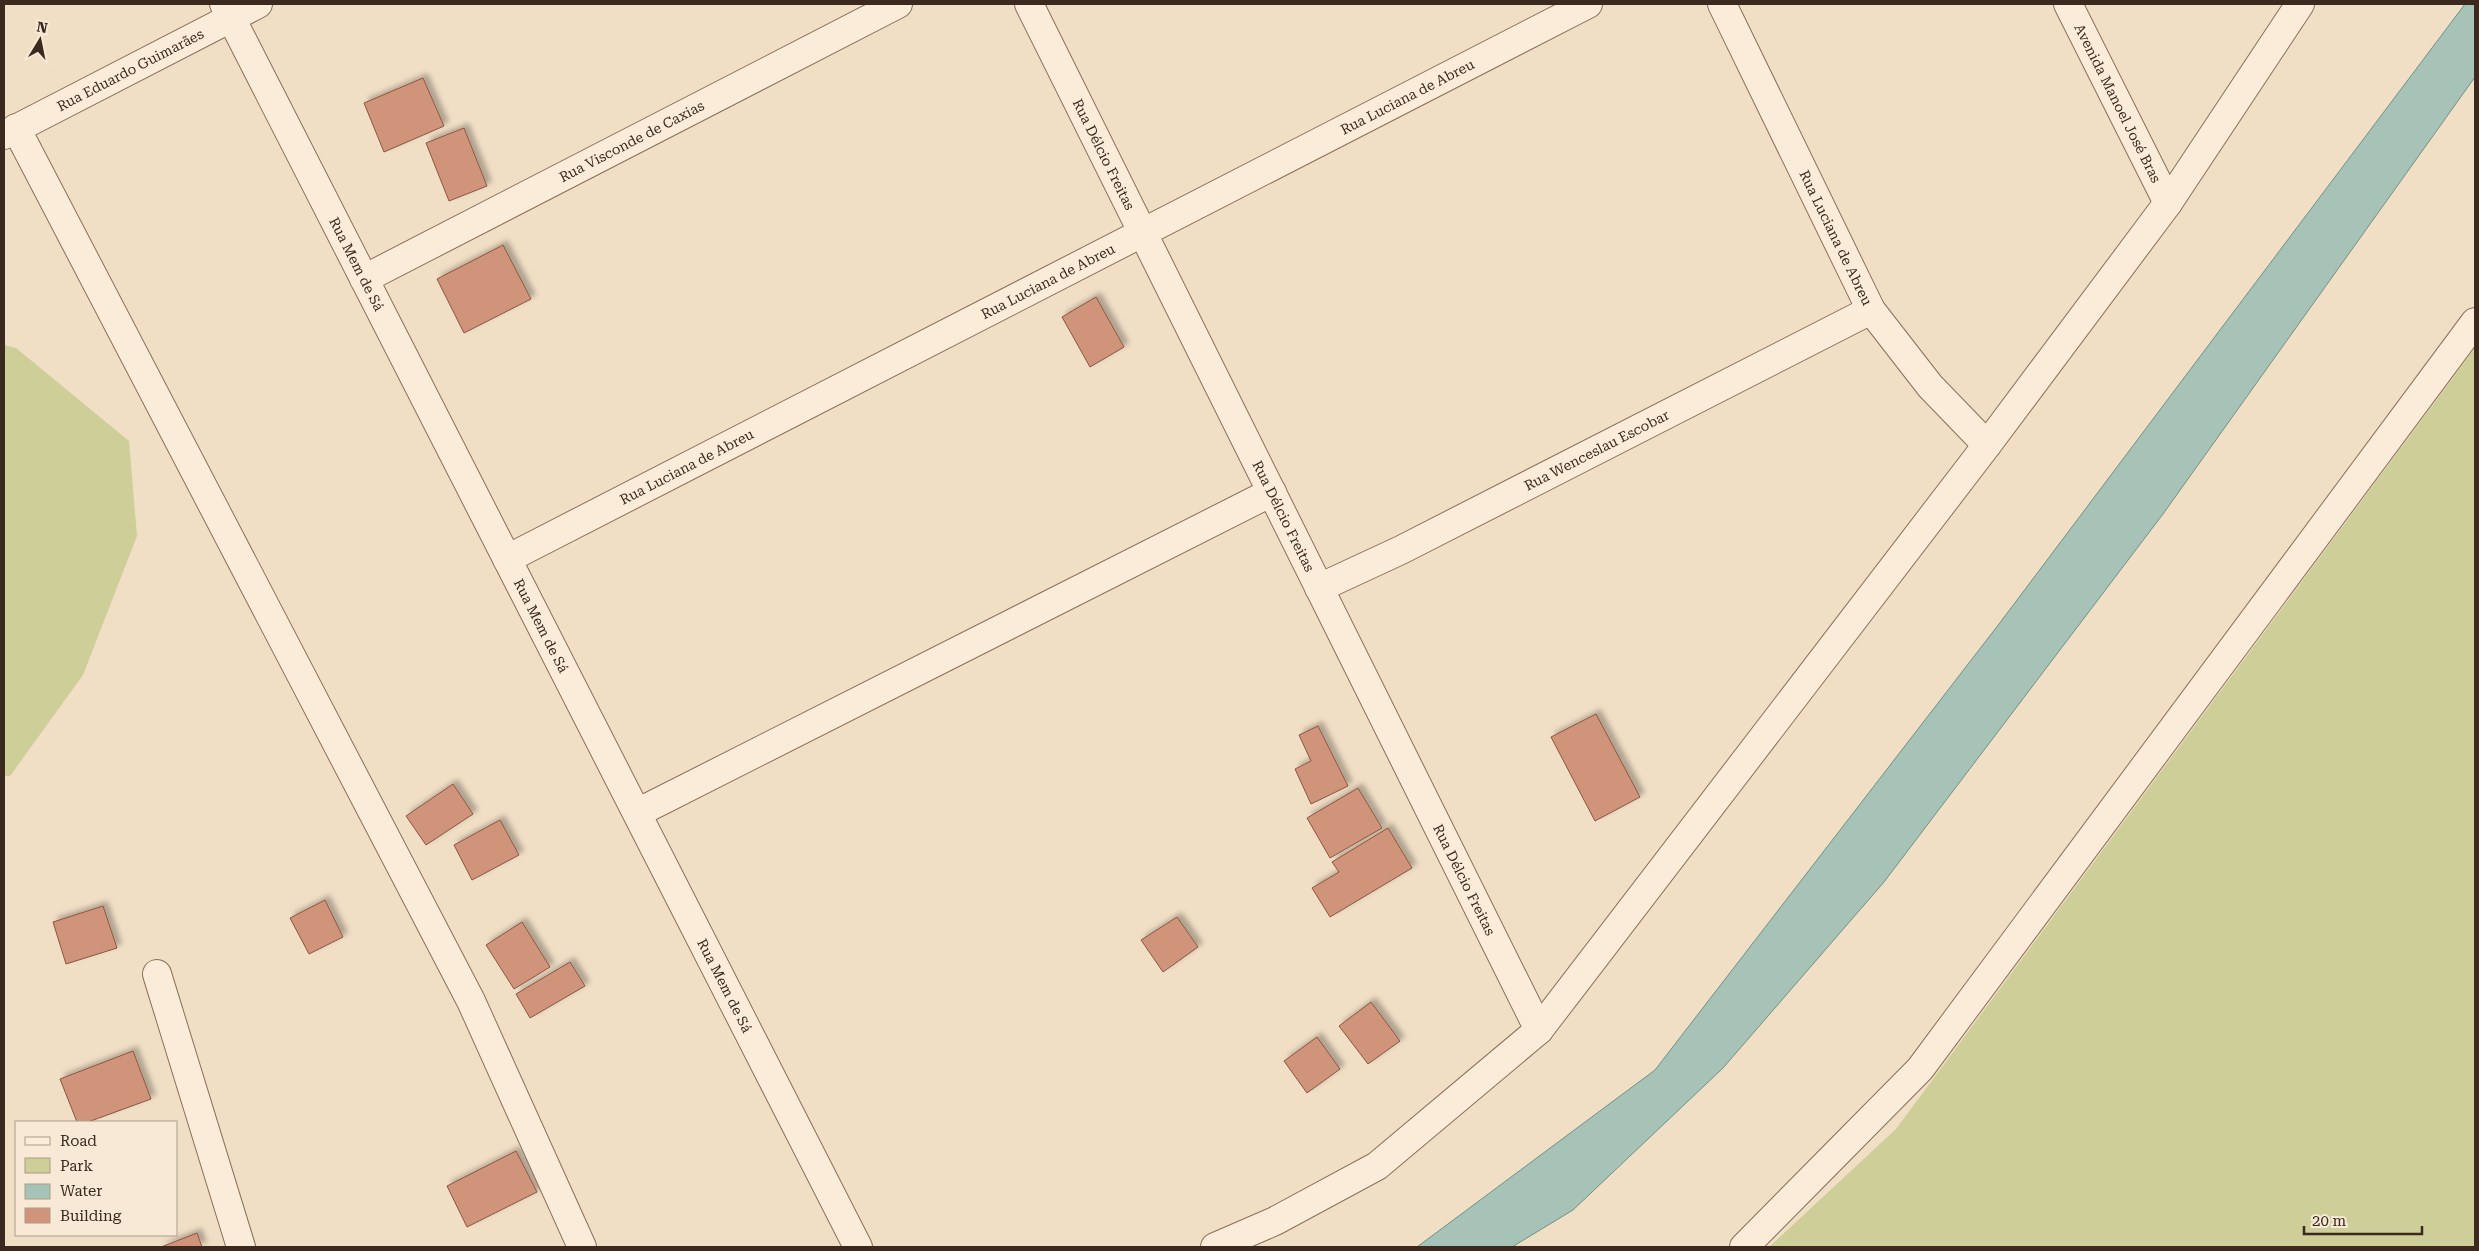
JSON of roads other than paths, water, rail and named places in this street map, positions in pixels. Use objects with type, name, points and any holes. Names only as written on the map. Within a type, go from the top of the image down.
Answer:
[{"type":"street","name":"Rua Eduardo Guimarães","points":[[10,132],[228,10],[258,4]]},
{"type":"street","name":"Rua Visconde de Caxias","points":[[364,278],[898,4]]},
{"type":"street","name":"Rua Délcio Freitas","points":[[1029,4],[1539,1030]]},
{"type":"street","name":"Rua Luciana de Abreu","points":[[508,559],[1144,234],[1588,4]]},
{"type":"street","name":"Rua Luciana de Abreu","points":[[1722,4],[1871,310],[1930,386],[1987,446]]},
{"type":"street","name":"Avenida Manoel José Bras","points":[[2068,4],[2168,203]]},
{"type":"street","points":[[1215,1247],[1275,1221],[1376,1166],[1539,1030],[1987,446],[2168,203],[2300,4]]},
{"type":"street","name":"Rua Mem de Sá","points":[[228,10],[858,1247]]},
{"type":"street","points":[[10,132],[471,1001],[582,1247]]},
{"type":"street","name":"Rua Wenceslau Escobar","points":[[1320,588],[1401,550],[1871,310]]},
{"type":"street","points":[[1744,1247],[1920,1069],[2475,322]]},
{"type":"street","points":[[637,813],[1272,492]]},
{"type":"street","points":[[157,974],[241,1247]]},
{"type":"water","points":[[2465,4],[2475,4],[2475,77],[2163,514],[1884,882],[1723,1068],[1573,1210],[1512,1247],[1417,1247],[1655,1070],[1999,624]]}]
